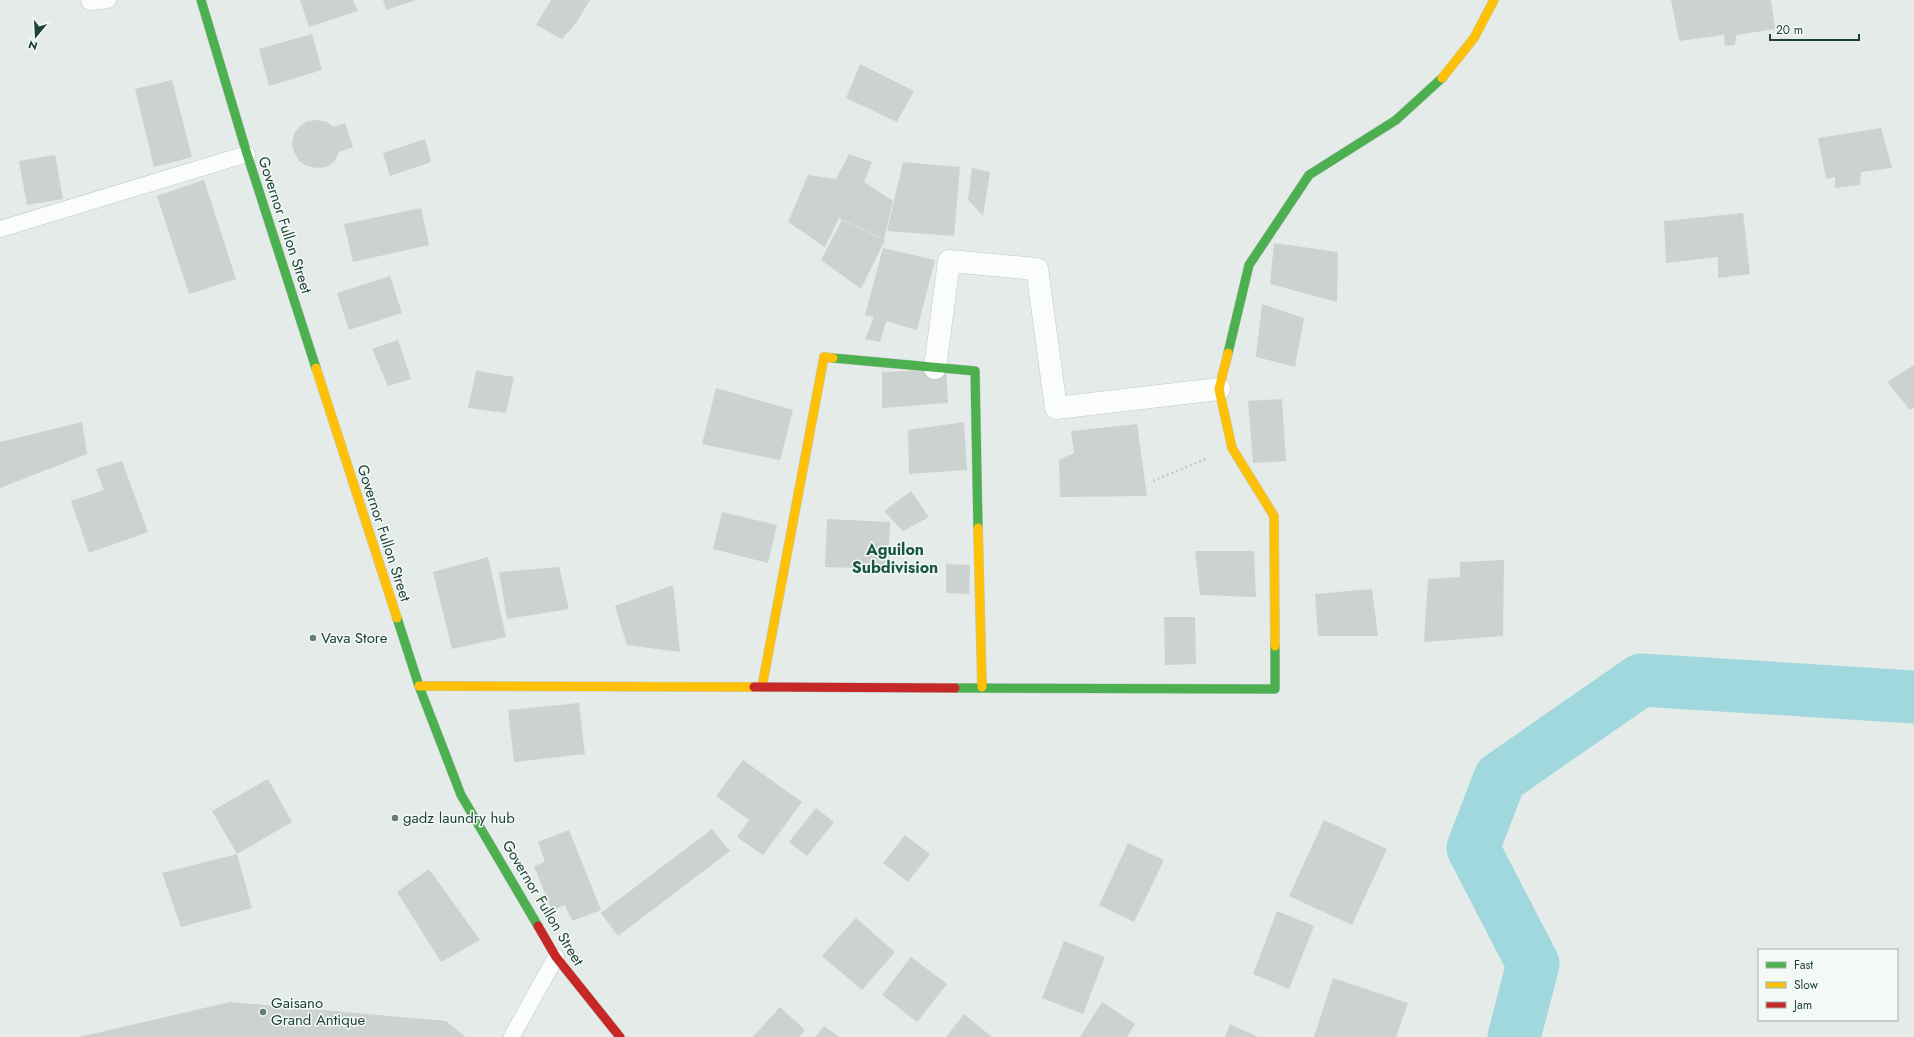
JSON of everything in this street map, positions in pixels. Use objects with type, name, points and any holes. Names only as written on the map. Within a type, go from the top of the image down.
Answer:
[{"type":"street","name":"Governor Fullon Street","points":[[201,0],[247,154],[419,686],[461,795],[556,957],[620,1037]]},
{"type":"street","points":[[419,686],[982,687],[1275,690],[1274,516],[1232,448],[1219,389],[1249,265],[1309,175],[1396,120],[1441,80],[1474,38],[1494,0]]},
{"type":"street","points":[[935,368],[949,261],[1037,269],[1056,408],[1219,389]]},
{"type":"street","points":[[762,687],[824,357],[975,371],[982,687]]},
{"type":"lane","points":[[90,0],[90,2],[108,0]]},
{"type":"lane","points":[[0,229],[247,154]]},
{"type":"lane","points":[[513,1037],[512,1036],[556,957]]},
{"type":"path","points":[[1153,481],[1232,448]]},
{"type":"building","points":[[300,0],[353,0],[358,11],[309,27]]},
{"type":"building","points":[[383,0],[416,0],[386,10]]},
{"type":"building","points":[[551,0],[590,0],[576,23],[562,39],[536,25]]},
{"type":"building","points":[[1671,0],[1771,0],[1775,29],[1736,35],[1735,45],[1725,46],[1724,35],[1679,41]]},
{"type":"building","points":[[312,34],[322,70],[269,86],[259,49]]},
{"type":"building","points":[[860,64],[914,91],[897,122],[846,98]]},
{"type":"building","points":[[172,80],[192,157],[154,167],[135,89]]},
{"type":"building","points":[[317,120],[327,122],[334,127],[345,123],[353,147],[339,152],[334,162],[326,167],[316,168],[307,166],[299,161],[294,152],[292,143],[294,134],[300,126],[308,121]]},
{"type":"building","points":[[1881,128],[1892,168],[1861,172],[1860,185],[1835,188],[1835,177],[1826,179],[1818,138]]},
{"type":"building","points":[[425,139],[431,162],[390,176],[383,153]]},
{"type":"building","points":[[849,154],[872,162],[864,182],[893,201],[884,239],[839,218],[825,247],[788,222],[808,175],[836,179]]},
{"type":"building","points":[[55,155],[63,199],[27,205],[19,161]]},
{"type":"building","points":[[903,162],[960,167],[954,236],[887,231]]},
{"type":"building","points":[[972,168],[990,172],[983,216],[968,200]]},
{"type":"building","points":[[204,180],[236,279],[189,294],[157,196]]},
{"type":"building","points":[[421,208],[429,245],[353,262],[344,224]]},
{"type":"building","points":[[1743,213],[1750,274],[1718,278],[1718,257],[1666,263],[1664,221]]},
{"type":"building","points":[[842,220],[885,240],[861,289],[821,260]]},
{"type":"building","points":[[1274,243],[1338,252],[1337,302],[1270,284]]},
{"type":"building","points":[[883,248],[935,260],[917,330],[886,321],[880,342],[865,339],[874,317],[865,315]]},
{"type":"building","points":[[390,276],[402,313],[349,330],[337,293]]},
{"type":"building","points":[[1262,304],[1304,318],[1295,367],[1256,357]]},
{"type":"building","points":[[398,340],[411,379],[388,386],[372,349]]},
{"type":"building","points":[[1914,365],[1914,407],[1910,410],[1887,382]]},
{"type":"building","points":[[946,369],[948,403],[882,408],[882,372]]},
{"type":"building","points":[[476,371],[514,377],[506,413],[468,408]]},
{"type":"building","points":[[716,388],[793,410],[780,460],[702,444]]},
{"type":"building","points":[[1282,399],[1286,461],[1253,463],[1248,401]]},
{"type":"building","points":[[82,422],[87,454],[0,488],[0,442]]},
{"type":"building","points":[[964,422],[967,470],[909,474],[908,430]]},
{"type":"building","points":[[1137,424],[1147,496],[1060,497],[1059,460],[1074,453],[1071,431]]},
{"type":"building","points":[[122,461],[148,532],[89,553],[71,501],[104,490],[96,469]]},
{"type":"building","points":[[911,491],[929,517],[903,531],[884,511]]},
{"type":"building","points":[[722,512],[777,525],[768,563],[713,549]]},
{"type":"building","points":[[827,519],[890,522],[888,569],[825,567]]},
{"type":"building","points":[[1195,551],[1254,551],[1256,597],[1200,595]]},
{"type":"building","points":[[488,557],[506,637],[452,649],[433,572]]},
{"type":"building","points":[[1504,560],[1503,636],[1424,642],[1428,579],[1460,577],[1460,562]]},
{"type":"building","points":[[946,564],[970,565],[969,594],[946,593]]},
{"type":"building","points":[[559,567],[569,609],[507,619],[499,572]]},
{"type":"building","points":[[673,585],[680,652],[627,645],[615,606]]},
{"type":"building","points":[[1372,589],[1378,636],[1318,636],[1315,594]]},
{"type":"building","points":[[1164,617],[1195,617],[1196,664],[1165,665]]},
{"type":"building","points":[[579,703],[585,754],[514,762],[508,710]]},
{"type":"building","points":[[743,760],[802,802],[763,855],[737,837],[749,820],[716,796]]},
{"type":"building","points":[[268,779],[292,822],[237,854],[212,811]]},
{"type":"building","points":[[816,808],[834,822],[807,856],[789,842]]},
{"type":"building","points":[[1324,820],[1387,849],[1352,925],[1289,896]]},
{"type":"building","points":[[712,829],[730,851],[618,936],[601,913]]},
{"type":"building","points":[[569,830],[601,910],[572,921],[565,905],[552,911],[534,866],[545,862],[538,842]]},
{"type":"building","points":[[905,835],[930,854],[908,882],[883,863]]},
{"type":"building","points":[[1128,843],[1164,860],[1134,922],[1099,905]]},
{"type":"building","points":[[237,854],[252,908],[181,927],[162,873]]},
{"type":"building","points":[[429,869],[480,940],[441,962],[397,892]]},
{"type":"building","points":[[1277,911],[1314,926],[1289,989],[1253,974]]},
{"type":"building","points":[[856,918],[895,952],[862,990],[822,956]]},
{"type":"building","points":[[1064,941],[1105,957],[1083,1014],[1042,998]]},
{"type":"building","points":[[911,957],[947,984],[917,1022],[882,995]]},
{"type":"building","points":[[1333,978],[1408,1003],[1396,1037],[1314,1037]]},
{"type":"building","name":"Gaisano Grand Antique","points":[[230,1002],[446,1021],[465,1037],[79,1037]]},
{"type":"building","points":[[1102,1002],[1135,1024],[1127,1037],[1080,1037]]},
{"type":"building","points":[[780,1007],[805,1030],[799,1037],[753,1037]]},
{"type":"building","points":[[964,1014],[992,1037],[946,1037]]},
{"type":"building","points":[[1230,1024],[1258,1037],[1225,1037]]},
{"type":"building","points":[[824,1026],[839,1037],[815,1037]]},
{"type":"waterway","points":[[1514,1037],[1533,964],[1473,848],[1500,778],[1641,680],[1914,697]]},
{"type":"traffic: fast","points":[[201,0],[247,154],[316,368]]},
{"type":"traffic: fast","points":[[1228,353],[1249,265],[1309,175],[1396,120],[1442,78]]},
{"type":"traffic: fast","points":[[833,358],[975,371],[978,528]]},
{"type":"traffic: fast","points":[[397,618],[419,686],[461,795],[538,926]]},
{"type":"traffic: fast","points":[[955,688],[1275,689],[1275,646]]},
{"type":"traffic: slow","points":[[1442,78],[1474,38],[1494,0]]},
{"type":"traffic: slow","points":[[1228,353],[1219,389],[1232,448],[1274,516],[1275,646]]},
{"type":"traffic: slow","points":[[762,687],[824,357],[833,358]]},
{"type":"traffic: slow","points":[[316,368],[397,618]]},
{"type":"traffic: slow","points":[[978,528],[982,687]]},
{"type":"traffic: slow","points":[[419,686],[754,687]]},
{"type":"traffic: jam","points":[[754,687],[955,688]]},
{"type":"traffic: jam","points":[[538,926],[556,957],[620,1037]]},
{"type":"place","name":"Vava Store","points":[[313,638]]},
{"type":"place","name":"gadz laundry hub","points":[[395,818]]},
{"type":"place","name":"Gaisano Grand Antique","points":[[263,1012]]},
{"type":"district","name":"Aguilon Subdivision","points":[[895,558]]}]
